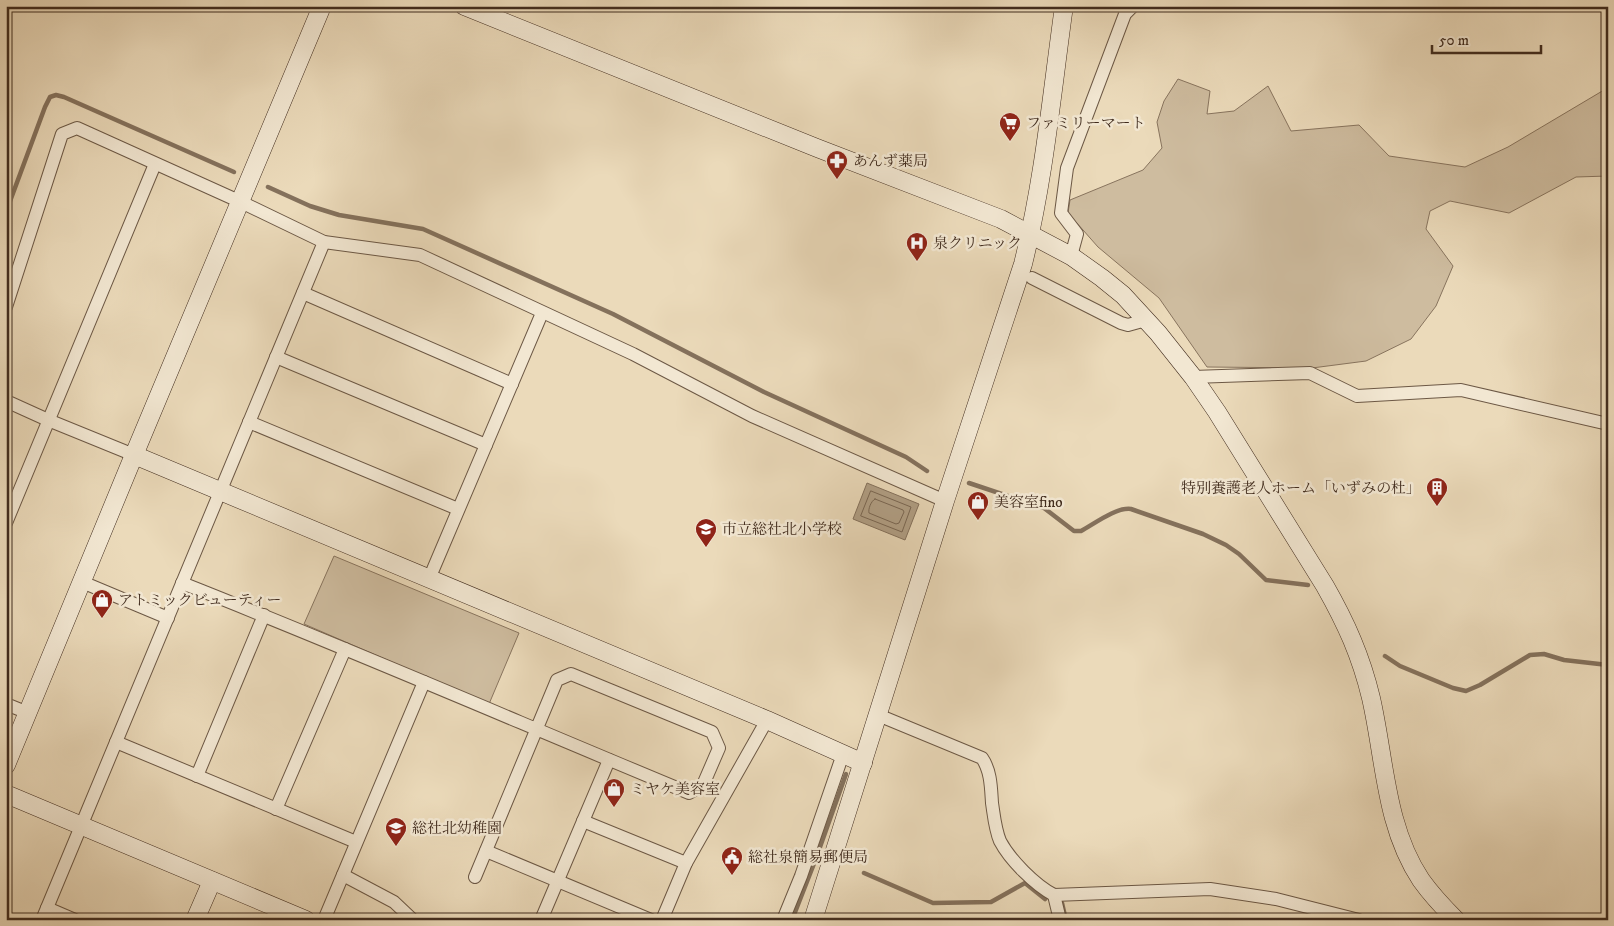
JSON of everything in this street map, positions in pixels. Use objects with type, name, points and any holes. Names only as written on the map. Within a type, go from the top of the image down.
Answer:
[{"type":"street","points":[[6,765],[322,6]]},
{"type":"street","points":[[464,6],[817,148],[1001,219],[1071,256],[1123,295],[1193,377],[1218,412],[1325,586],[1352,636],[1371,698],[1391,809],[1404,848],[1421,880],[1456,920]]},
{"type":"street","points":[[812,920],[1022,264],[1038,190],[1064,6]]},
{"type":"street","points":[[1071,256],[1077,234],[1061,213],[1067,168],[1126,14],[1133,6]]},
{"type":"street","points":[[6,307],[62,134],[77,128],[241,202],[324,242],[420,255],[634,354],[752,416],[945,501]]},
{"type":"street","points":[[6,523],[155,164]]},
{"type":"street","points":[[74,920],[44,914],[324,242]]},
{"type":"street","points":[[1032,278],[1128,325],[1146,320]]},
{"type":"street","points":[[303,293],[512,384]]},
{"type":"street","points":[[430,579],[542,313]]},
{"type":"street","points":[[276,357],[486,445]]},
{"type":"street","points":[[1193,377],[1310,373],[1357,396],[1461,390],[1608,424]]},
{"type":"street","points":[[6,401],[767,720],[863,763]]},
{"type":"street","points":[[249,422],[458,509]]},
{"type":"street","points":[[82,582],[168,618]]},
{"type":"street","points":[[182,583],[264,615],[537,730],[689,793],[703,786],[719,748],[712,732],[571,674],[557,680],[537,730],[475,877]]},
{"type":"street","points":[[197,776],[264,615]]},
{"type":"street","points":[[276,809],[345,649]]},
{"type":"street","points":[[324,920],[424,682]]},
{"type":"street","points":[[6,704],[28,713]]},
{"type":"street","points":[[878,715],[982,758],[986,764],[989,777],[995,826],[1000,840],[1008,854],[1040,886],[1054,895],[1210,889],[1276,899],[1359,920]]},
{"type":"street","points":[[662,920],[686,863],[767,720]]},
{"type":"street","points":[[116,742],[356,842]]},
{"type":"street","points":[[783,920],[843,754]]},
{"type":"street","points":[[541,920],[609,760]]},
{"type":"street","points":[[6,794],[306,920]]},
{"type":"street","points":[[583,821],[686,863]]},
{"type":"street","points":[[486,851],[651,920]]},
{"type":"street","points":[[343,875],[394,902],[412,920]]},
{"type":"street","points":[[195,920],[212,881]]},
{"type":"street","points":[[1054,895],[1060,920]]},
{"type":"shaded area","points":[[1178,79],[1210,91],[1207,114],[1234,111],[1268,86],[1291,131],[1359,125],[1389,156],[1465,167],[1508,147],[1604,90],[1608,91],[1608,176],[1576,177],[1509,213],[1450,201],[1430,211],[1426,229],[1453,266],[1436,306],[1411,339],[1366,361],[1312,368],[1207,367],[1159,298],[1098,247],[1068,213],[1070,200],[1143,170],[1162,148],[1157,122],[1164,101]]},
{"type":"shaded area","points":[[334,556],[519,633],[489,704],[304,624]]},
{"type":"water","points":[[867,483],[919,504],[905,540],[853,519]]},
{"type":"waterway","points":[[6,212],[45,107],[50,97],[56,95],[234,172]]},
{"type":"waterway","points":[[268,187],[310,206],[339,215],[423,229],[613,314],[764,392],[906,457],[927,471]]},
{"type":"waterway","points":[[969,483],[1044,508],[1074,531],[1081,531],[1105,517],[1125,509],[1131,509],[1203,534],[1226,545],[1239,554],[1266,580],[1308,585]]},
{"type":"waterway","points":[[1385,656],[1400,666],[1453,688],[1466,691],[1480,685],[1530,655],[1544,654],[1564,660],[1608,665]]},
{"type":"waterway","points":[[819,862],[815,861],[846,774]]},
{"type":"waterway","points":[[792,920],[815,861]]},
{"type":"waterway","points":[[864,873],[933,903],[991,902],[1025,883],[1045,899]]},
{"type":"waterway","points":[[1062,903],[1065,916]]},
{"type":"place","name":"ファミリーマート","points":[[1010,142]]},
{"type":"place","name":"あんず薬局","points":[[837,180]]},
{"type":"place","name":"泉クリニック","points":[[917,262]]},
{"type":"place","name":"特別養護老人ホーム「いずみの杜」","points":[[1437,507]]},
{"type":"place","name":"美容室fino","points":[[978,521]]},
{"type":"place","name":"市立総社北小学校","points":[[706,548]]},
{"type":"place","name":"アトミックビューティー","points":[[102,619]]},
{"type":"place","name":"ミヤケ美容室","points":[[614,808]]},
{"type":"place","name":"総社北幼稚園","points":[[396,847]]},
{"type":"place","name":"総社泉簡易郵便局","points":[[732,876]]}]
